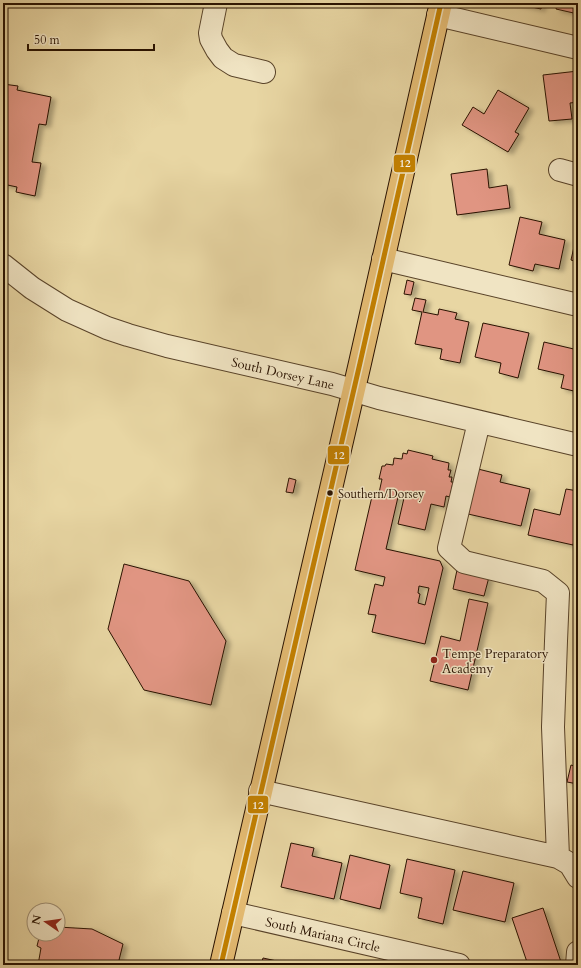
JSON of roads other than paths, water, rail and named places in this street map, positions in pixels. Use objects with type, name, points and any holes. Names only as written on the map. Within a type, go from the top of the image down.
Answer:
[{"type":"main road","points":[[221,965],[384,259],[439,9]]},
{"type":"street","points":[[216,3],[210,33],[211,39],[222,58],[234,65],[264,72]]},
{"type":"street","points":[[439,9],[578,48]]},
{"type":"street","points":[[384,259],[578,305]]},
{"type":"street","name":"South Dorsey Lane","points":[[3,265],[49,300],[81,317],[148,341],[578,445]]},
{"type":"street","points":[[479,422],[449,548],[464,562],[544,581],[558,593],[553,727],[558,857]]},
{"type":"street","points":[[260,791],[558,857],[570,864],[578,877]]},
{"type":"street","name":"South Mariana Circle","points":[[233,913],[459,965]]},
{"type":"street","points":[[577,965],[578,952]]},
{"type":"place","name":"Southern/Dorsey","points":[[330,493]]},
{"type":"place","name":"Tempe Preparatory Academy","points":[[434,660]]}]
